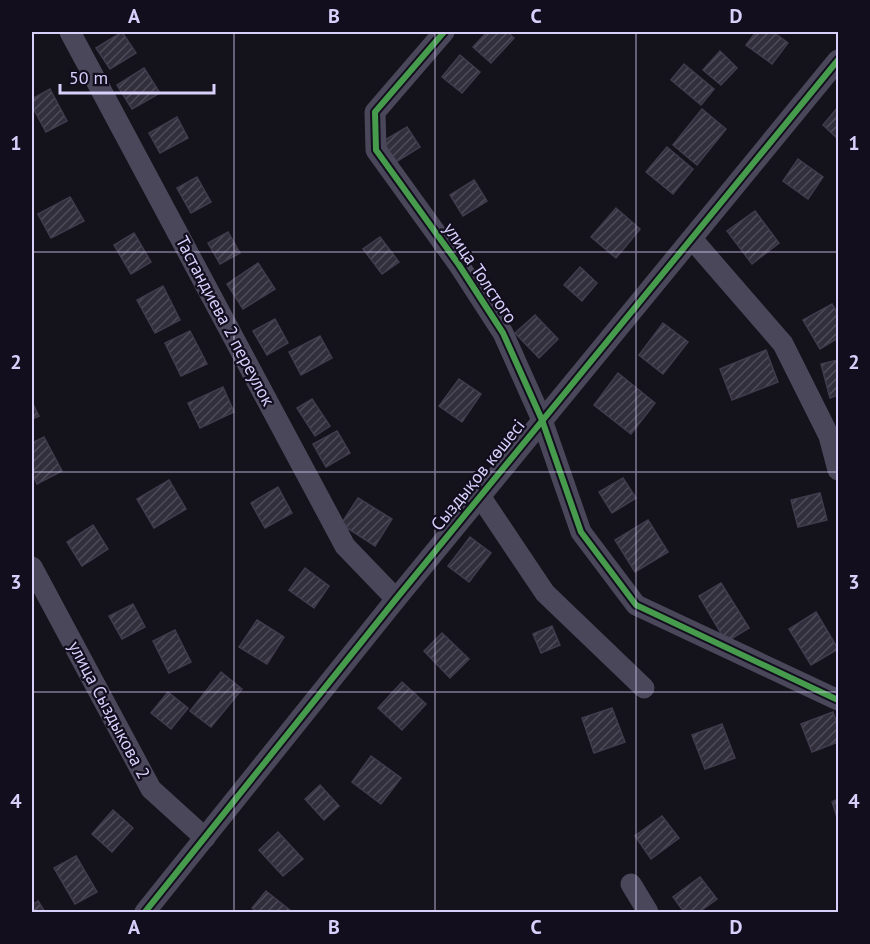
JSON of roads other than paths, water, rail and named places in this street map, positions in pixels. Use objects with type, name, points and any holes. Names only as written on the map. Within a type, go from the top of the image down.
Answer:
[{"type":"street","name":"Тастандиева 2 переулок","points":[[70,32],[345,546],[396,599]]},
{"type":"street","name":"улица Толстого","points":[[444,32],[375,112],[376,150],[459,265],[503,333],[542,420],[581,532],[636,605],[838,700]]},
{"type":"street","name":"Сыздықов көшесі","points":[[145,912],[396,599],[838,60]]},
{"type":"street","points":[[692,239],[783,344],[829,436],[838,470]]},
{"type":"street","points":[[480,496],[545,593],[644,688]]},
{"type":"street","name":"улица Сыздыкова 2","points":[[32,567],[151,789],[206,838]]},
{"type":"street","points":[[630,884],[648,912]]}]
